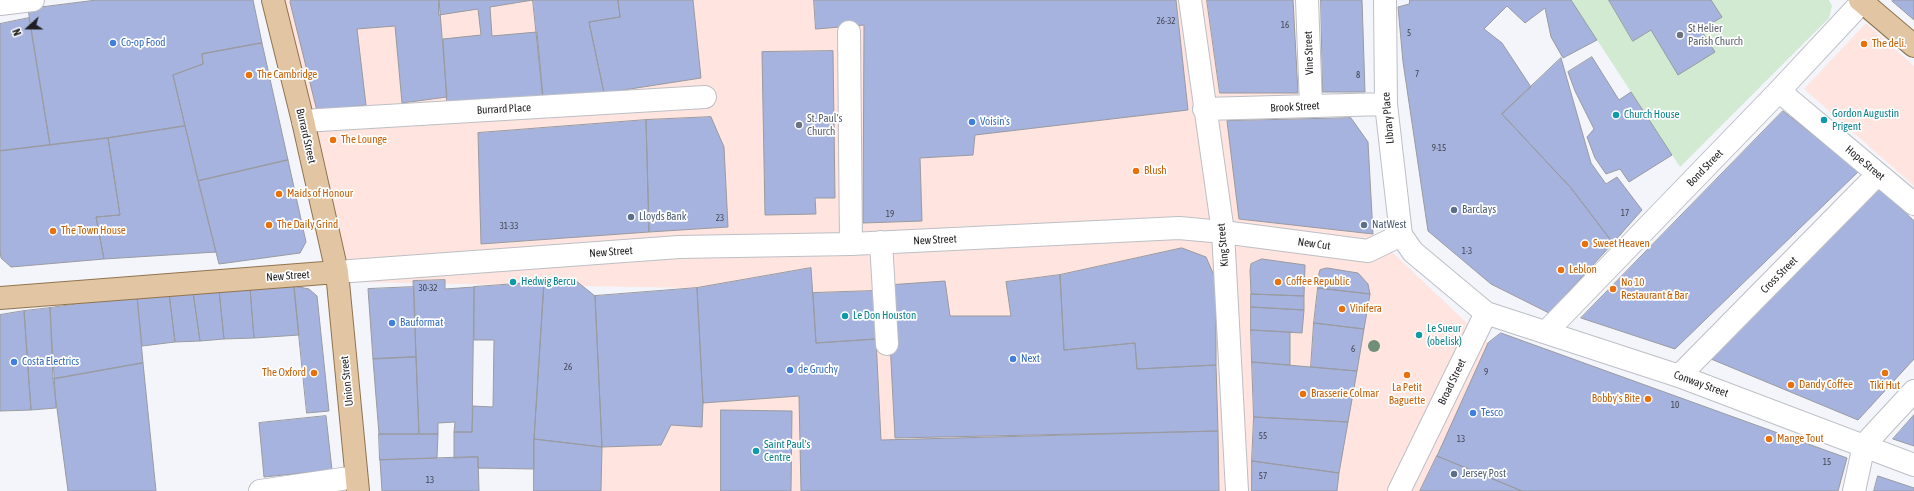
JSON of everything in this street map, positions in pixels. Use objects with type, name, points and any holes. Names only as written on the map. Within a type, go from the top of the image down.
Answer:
[{"type":"main road","name":"Burrard Street","points":[[273,0],[303,121],[337,272]]},
{"type":"main road","points":[[1862,1],[1914,46]]},
{"type":"main road","name":"New Street","points":[[0,298],[337,272]]},
{"type":"main road","name":"Union Street","points":[[337,272],[357,484]]},
{"type":"street","points":[[0,4],[33,0]]},
{"type":"street","name":"King Street","points":[[1190,0],[1204,109],[1223,232],[1237,491]]},
{"type":"street","name":"Vine Street","points":[[1307,0],[1311,106]]},
{"type":"street","name":"Library Place","points":[[1385,0],[1386,104],[1401,235]]},
{"type":"street","name":"Bond Street","points":[[1546,332],[1780,91],[1862,1]]},
{"type":"street","points":[[848,32],[851,244]]},
{"type":"street","name":"Hope Street","points":[[1780,91],[1914,204]]},
{"type":"street","name":"Burrard Place","points":[[303,121],[705,97]]},
{"type":"street","name":"Brook Street","points":[[1204,109],[1386,104]]},
{"type":"street","name":"Cross Street","points":[[1679,376],[1878,174]]},
{"type":"street","name":"New Street","points":[[337,272],[679,247],[851,244],[1179,228],[1223,232]]},
{"type":"street","name":"New Cut","points":[[1223,232],[1368,251],[1401,235]]},
{"type":"street","points":[[1401,235],[1413,252],[1486,313]]},
{"type":"street","points":[[881,242],[887,344]]},
{"type":"street","name":"Conway Street","points":[[1486,313],[1679,376],[1914,465]]},
{"type":"street","name":"Broad Street","points":[[1399,491],[1486,313]]},
{"type":"street","points":[[1854,491],[1864,445],[1914,391]]},
{"type":"street","points":[[260,491],[357,484]]},
{"type":"shaded area","points":[[279,0],[1294,0],[1298,93],[1304,119],[1351,118],[1368,142],[1373,234],[1488,343],[1847,458],[1839,491],[601,491],[602,447],[595,296],[691,288],[344,282]]},
{"type":"shaded area","points":[[1866,23],[1914,66],[1914,186],[1804,89]]},
{"type":"green space","points":[[1571,0],[1829,0],[1832,6],[1829,18],[1680,167]]},
{"type":"building","points":[[97,0],[253,0],[262,43],[202,54],[203,64],[173,75],[185,126],[50,145],[28,9]]},
{"type":"building","points":[[291,0],[439,0],[447,97],[402,103],[395,26],[357,29],[366,105],[317,111],[290,2]]},
{"type":"building","points":[[439,0],[533,0],[490,7],[492,36],[537,32],[543,96],[447,108],[443,39],[481,35],[478,9],[439,15]]},
{"type":"building","points":[[533,0],[618,0],[620,17],[589,22],[604,93],[543,96]]},
{"type":"building","points":[[618,0],[693,0],[701,78],[604,93],[589,22],[620,17]]},
{"type":"building","name":"Voisin's","points":[[814,0],[1176,0],[1188,110],[975,135],[973,155],[920,158],[922,221],[863,223],[864,25],[816,29]]},
{"type":"building","points":[[1207,0],[1293,0],[1298,93],[1220,93]]},
{"type":"building","points":[[1321,0],[1362,0],[1365,92],[1323,92]]},
{"type":"building","points":[[1410,0],[1571,0],[1597,40],[1563,58],[1551,37],[1545,8],[1525,23],[1507,6],[1484,29],[1502,43],[1531,87],[1502,114],[1571,188],[1613,243],[1549,313],[1491,284],[1428,231],[1403,62],[1398,7],[1409,4]]},
{"type":"building","name":"St Helier Parish Church","points":[[1609,0],[1711,0],[1722,17],[1701,30],[1715,52],[1678,75],[1651,30],[1633,41]]},
{"type":"building","points":[[1914,0],[1914,20],[1892,1]]},
{"type":"building","points":[[29,18],[50,145],[0,151],[0,24]]},
{"type":"building","points":[[262,43],[288,160],[198,181],[173,75],[203,64],[202,54]]},
{"type":"building","name":"St. Paul's Church","points":[[833,51],[835,198],[815,198],[816,214],[765,215],[762,52]]},
{"type":"building","name":"Church House","points":[[1592,57],[1619,100],[1631,92],[1672,155],[1629,182],[1620,169],[1606,174],[1595,158],[1587,137],[1594,129],[1575,91],[1568,72]]},
{"type":"building","points":[[1561,58],[1591,163],[1606,184],[1617,177],[1642,210],[1613,243],[1571,188],[1502,114]]},
{"type":"building","points":[[1783,111],[1859,171],[1675,349],[1581,318]]},
{"type":"building","points":[[711,117],[724,147],[728,227],[649,232],[646,120]]},
{"type":"building","points":[[1351,118],[1368,142],[1373,234],[1239,219],[1227,121]]},
{"type":"building","points":[[646,120],[649,232],[481,244],[478,133]]},
{"type":"building","points":[[185,126],[216,252],[104,259],[96,217],[120,215],[108,138]]},
{"type":"building","points":[[108,138],[120,215],[96,217],[104,259],[11,267],[1,258],[0,250],[0,151]]},
{"type":"building","points":[[288,160],[306,242],[300,253],[219,264],[198,181]]},
{"type":"building","points":[[1874,183],[1914,221],[1914,359],[1858,420],[1711,359]]},
{"type":"building","points":[[1182,248],[1206,257],[1216,280],[1216,365],[1137,369],[1135,343],[1064,350],[1060,275]]},
{"type":"building","name":"Coffee Republic","points":[[1262,259],[1305,265],[1304,296],[1251,294],[1251,264]]},
{"type":"building","name":"de Gruchy","points":[[811,268],[816,343],[876,339],[881,440],[1218,431],[1219,491],[801,491],[799,396],[703,403],[697,288]]},
{"type":"building","points":[[1327,268],[1358,273],[1368,284],[1370,294],[1318,288],[1320,270]]},
{"type":"building","name":"Next","points":[[1060,275],[1064,350],[1135,343],[1137,369],[1216,365],[1218,431],[895,438],[887,285],[945,281],[950,316],[1011,316],[1006,282]]},
{"type":"building","points":[[445,280],[445,289],[474,287],[472,432],[454,432],[455,422],[438,423],[438,434],[419,434],[413,281]]},
{"type":"building","points":[[575,280],[595,296],[602,447],[534,439],[544,282]]},
{"type":"building","points":[[544,282],[534,439],[534,469],[478,468],[478,457],[454,458],[454,432],[472,432],[473,406],[493,407],[494,340],[474,340],[474,287]]},
{"type":"building","name":"The Oxford","points":[[294,286],[309,289],[317,296],[329,411],[307,413]]},
{"type":"building","points":[[294,286],[299,335],[254,338],[250,288]]},
{"type":"building","name":"Bauformat","points":[[414,287],[416,357],[373,359],[368,289]]},
{"type":"building","points":[[250,288],[254,338],[224,339],[219,290]]},
{"type":"building","points":[[697,288],[703,403],[702,427],[671,425],[661,445],[602,447],[595,296]]},
{"type":"building","name":"Vinifera","points":[[1318,288],[1370,294],[1364,329],[1314,323]]},
{"type":"building","points":[[219,290],[224,339],[200,341],[193,292]]},
{"type":"building","name":"Le Don Houston","points":[[873,291],[876,339],[816,343],[813,293]]},
{"type":"building","points":[[193,292],[200,341],[175,342],[169,293]]},
{"type":"building","points":[[169,293],[175,342],[142,346],[137,296]]},
{"type":"building","points":[[1251,294],[1304,296],[1304,310],[1251,307]]},
{"type":"building","points":[[137,296],[143,363],[53,379],[50,308]]},
{"type":"building","points":[[1251,307],[1304,310],[1302,333],[1251,330]]},
{"type":"building","points":[[50,308],[56,408],[31,410],[24,311]]},
{"type":"building","name":"Costa Electrics","points":[[24,311],[31,410],[0,411],[0,315]]},
{"type":"building","points":[[1314,323],[1364,329],[1357,371],[1311,367]]},
{"type":"building","points":[[1251,330],[1290,332],[1290,365],[1252,362]]},
{"type":"building","points":[[1501,333],[1847,458],[1838,491],[1522,491],[1437,456],[1488,343]]},
{"type":"building","points":[[416,357],[419,434],[379,434],[373,359]]},
{"type":"building","name":"Brasserie Colmar","points":[[1252,362],[1357,371],[1348,422],[1254,417]]},
{"type":"building","points":[[143,363],[156,491],[68,491],[53,379]]},
{"type":"building","name":"Saint Paul's Centre","points":[[721,410],[792,411],[791,491],[721,491]]},
{"type":"building","points":[[1914,415],[1914,446],[1893,439]]},
{"type":"building","points":[[326,416],[332,470],[264,477],[259,423]]},
{"type":"building","points":[[1254,417],[1348,422],[1339,473],[1252,461]]},
{"type":"building","points":[[379,434],[438,434],[437,458],[380,460]]},
{"type":"building","points":[[534,439],[602,447],[601,491],[534,491]]},
{"type":"building","name":"Jersey Post","points":[[1437,456],[1522,491],[1420,491]]},
{"type":"building","points":[[478,457],[479,491],[382,491],[380,460]]},
{"type":"building","points":[[1252,461],[1339,473],[1337,491],[1252,491]]},
{"type":"building","points":[[1878,476],[1914,488],[1914,491],[1874,491]]},
{"type":"place","name":"St Helier Parish Church","points":[[1680,35]]},
{"type":"place","name":"Co-op Food","points":[[113,43]]},
{"type":"place","name":"The deli.","points":[[1864,44]]},
{"type":"place","name":"The Cambridge","points":[[249,75]]},
{"type":"place","name":"Church House","points":[[1616,115]]},
{"type":"place","name":"Gordon Augustin Prigent","points":[[1824,120]]},
{"type":"place","name":"Voisin's","points":[[972,122]]},
{"type":"place","name":"St. Paul's Church","points":[[799,125]]},
{"type":"place","name":"The Lounge","points":[[333,140]]},
{"type":"place","name":"Blush","points":[[1136,171]]},
{"type":"place","name":"Maids of Honour","points":[[279,194]]},
{"type":"place","name":"Barclays","points":[[1454,210]]},
{"type":"place","name":"Lloyds Bank","points":[[631,217]]},
{"type":"place","name":"The Daily Grind","points":[[269,225]]},
{"type":"place","name":"NatWest","points":[[1364,225]]},
{"type":"place","name":"The Town House","points":[[53,231]]},
{"type":"place","name":"Sweet Heaven","points":[[1585,244]]},
{"type":"place","name":"Leblon","points":[[1561,270]]},
{"type":"place","name":"Hedwig Bercu","points":[[513,282]]},
{"type":"place","name":"Coffee Republic","points":[[1278,282]]},
{"type":"place","name":"No 10 Restaurant & Bar","points":[[1613,289]]},
{"type":"place","name":"Vinifera","points":[[1342,309]]},
{"type":"place","name":"Le Don Houston","points":[[845,316]]},
{"type":"place","name":"Bauformat","points":[[392,323]]},
{"type":"place","name":"Le Sueur (obelisk)","points":[[1419,335]]},
{"type":"place","name":"Next","points":[[1013,359]]},
{"type":"place","name":"Costa Electrics","points":[[14,362]]},
{"type":"place","name":"de Gruchy","points":[[790,370]]},
{"type":"place","name":"The Oxford","points":[[314,373]]},
{"type":"place","name":"Tiki Hut","points":[[1885,373]]},
{"type":"place","name":"La Petit Baguette","points":[[1407,375]]},
{"type":"place","name":"Dandy Coffee","points":[[1791,385]]},
{"type":"place","name":"Brasserie Colmar","points":[[1303,394]]},
{"type":"place","name":"Bobby's Bite","points":[[1648,399]]},
{"type":"place","name":"Tesco","points":[[1473,413]]},
{"type":"place","name":"Mange Tout","points":[[1769,439]]},
{"type":"place","name":"Saint Paul's Centre","points":[[756,451]]},
{"type":"place","name":"Jersey Post","points":[[1454,474]]}]
